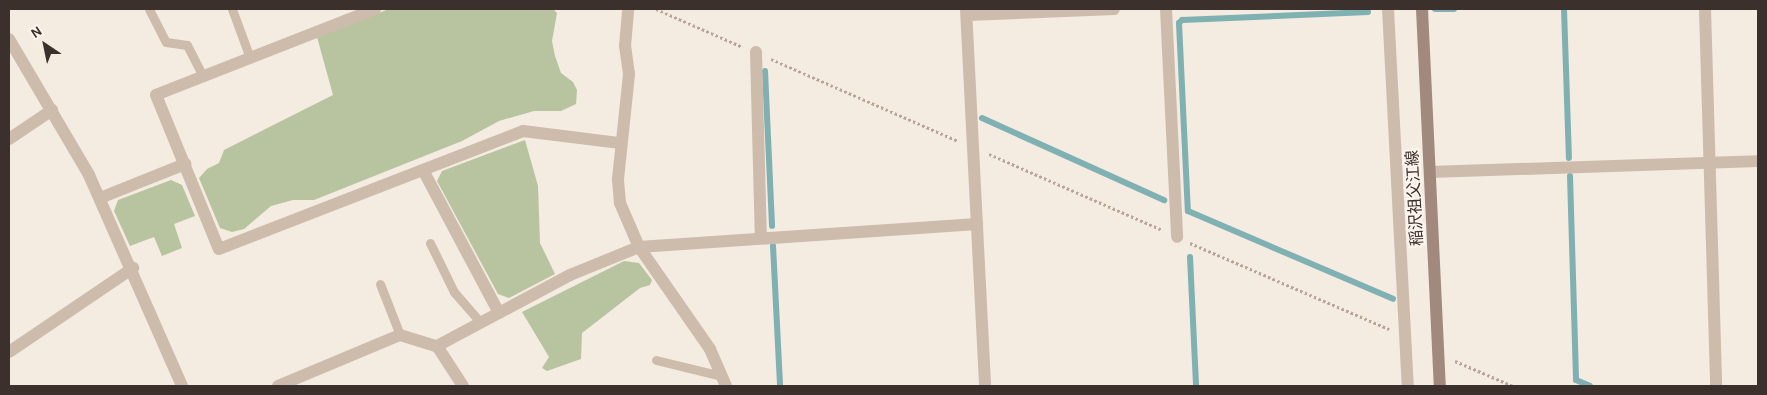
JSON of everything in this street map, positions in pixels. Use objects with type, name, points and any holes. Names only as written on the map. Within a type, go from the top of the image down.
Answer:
[{"type":"main road","name":"稲沢祖父江線","points":[[1422,9],[1440,386]]},
{"type":"street","points":[[375,9],[156,95],[219,249],[523,131],[620,143]]},
{"type":"street","points":[[985,386],[966,12],[1114,9]]},
{"type":"street","points":[[1166,9],[1177,237]]},
{"type":"street","points":[[1388,9],[1408,386]]},
{"type":"street","points":[[1705,9],[1711,163],[1716,386]]},
{"type":"street","points":[[625,10],[625,46],[629,74],[620,143],[620,203],[639,246],[710,349],[724,381]]},
{"type":"street","points":[[9,39],[52,110],[100,198],[133,268],[182,386]]},
{"type":"street","points":[[756,52],[761,238]]},
{"type":"street","points":[[9,139],[52,110]]},
{"type":"street","points":[[1430,172],[1758,161]]},
{"type":"street","points":[[100,198],[185,164]]},
{"type":"street","points":[[423,170],[499,313]]},
{"type":"street","points":[[437,346],[605,258],[639,246],[977,224]]},
{"type":"street","points":[[9,350],[133,268]]},
{"type":"street","points":[[278,386],[400,335],[437,346],[463,386]]},
{"type":"lane","points":[[149,9],[166,42],[187,46],[203,77]]},
{"type":"lane","points":[[232,9],[250,58]]},
{"type":"lane","points":[[430,243],[454,292],[481,323]]},
{"type":"lane","points":[[380,284],[400,335]]},
{"type":"lane","points":[[656,360],[724,381]]},
{"type":"path","points":[[656,9],[1406,336]]},
{"type":"path","points":[[1439,354],[1514,386]]},
{"type":"green space","points":[[389,9],[553,9],[557,13],[552,41],[555,56],[561,73],[573,82],[577,90],[576,104],[561,111],[534,111],[499,121],[462,141],[314,200],[293,200],[271,206],[244,229],[232,232],[220,228],[199,178],[207,169],[219,163],[224,150],[333,95],[317,37]]},
{"type":"green space","points":[[525,140],[538,186],[540,243],[555,274],[509,298],[498,294],[437,181],[442,171]]},
{"type":"green space","points":[[171,180],[182,185],[195,216],[174,224],[182,248],[162,256],[154,237],[130,246],[114,211],[118,200]]},
{"type":"green space","points":[[624,261],[639,263],[652,280],[650,285],[640,288],[582,333],[581,359],[547,371],[542,368],[549,357],[522,312]]},
{"type":"waterway","points":[[1435,9],[1454,9]]},
{"type":"waterway","points":[[1564,9],[1569,158]]},
{"type":"waterway","points":[[1368,12],[1182,20],[1179,23],[1188,211],[1393,299]]},
{"type":"waterway","points":[[765,71],[772,226]]},
{"type":"waterway","points":[[982,118],[1164,200]]},
{"type":"waterway","points":[[1570,176],[1576,380],[1590,386]]},
{"type":"waterway","points":[[773,246],[780,386]]},
{"type":"waterway","points":[[1190,257],[1196,386]]}]
